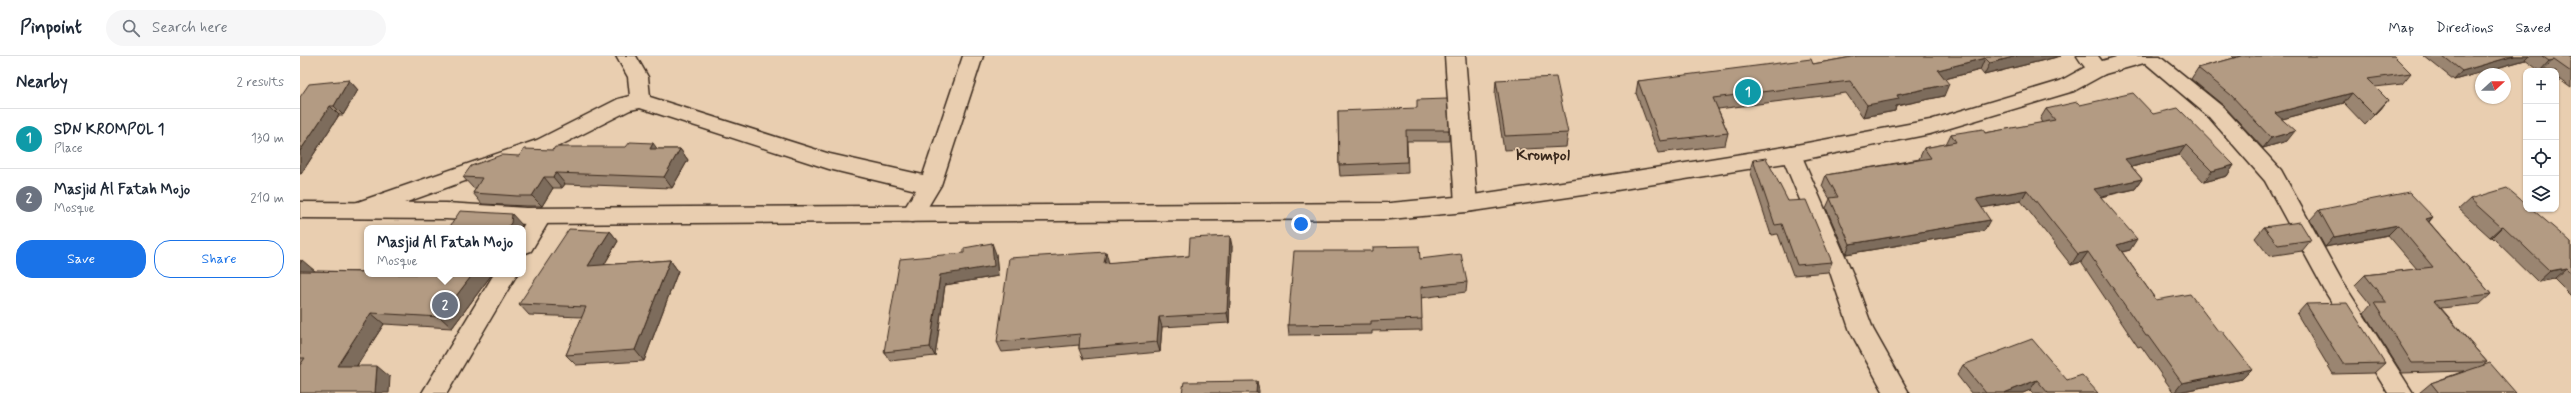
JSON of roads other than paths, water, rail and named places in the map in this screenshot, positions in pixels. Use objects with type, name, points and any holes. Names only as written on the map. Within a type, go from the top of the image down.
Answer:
[{"type":"street","points":[[626,56],[638,77],[640,101]]},
{"type":"street","points":[[912,214],[930,185],[973,56]]},
{"type":"street","points":[[1455,56],[1466,204]]},
{"type":"street","points":[[300,210],[360,210],[541,216],[1390,211],[1466,204],[1791,154],[1930,127],[2067,86],[2092,62],[2144,56]]},
{"type":"street","points":[[2147,56],[2216,112],[2273,176],[2334,287],[2401,393]]},
{"type":"street","points":[[360,210],[544,145],[625,104],[640,101],[828,161],[930,185]]},
{"type":"street","points":[[1791,154],[1841,272],[1862,331],[1897,393]]},
{"type":"street","points":[[526,240],[541,216]]},
{"type":"street","points":[[434,393],[504,277]]},
{"type":"place","name":"SDN KROMPOL 1","points":[[1748,92]]},
{"type":"place","name":"Masjid Al Fatah Mojo","points":[[445,305]]},
{"type":"district","name":"Krompol","points":[[1543,154]]}]
